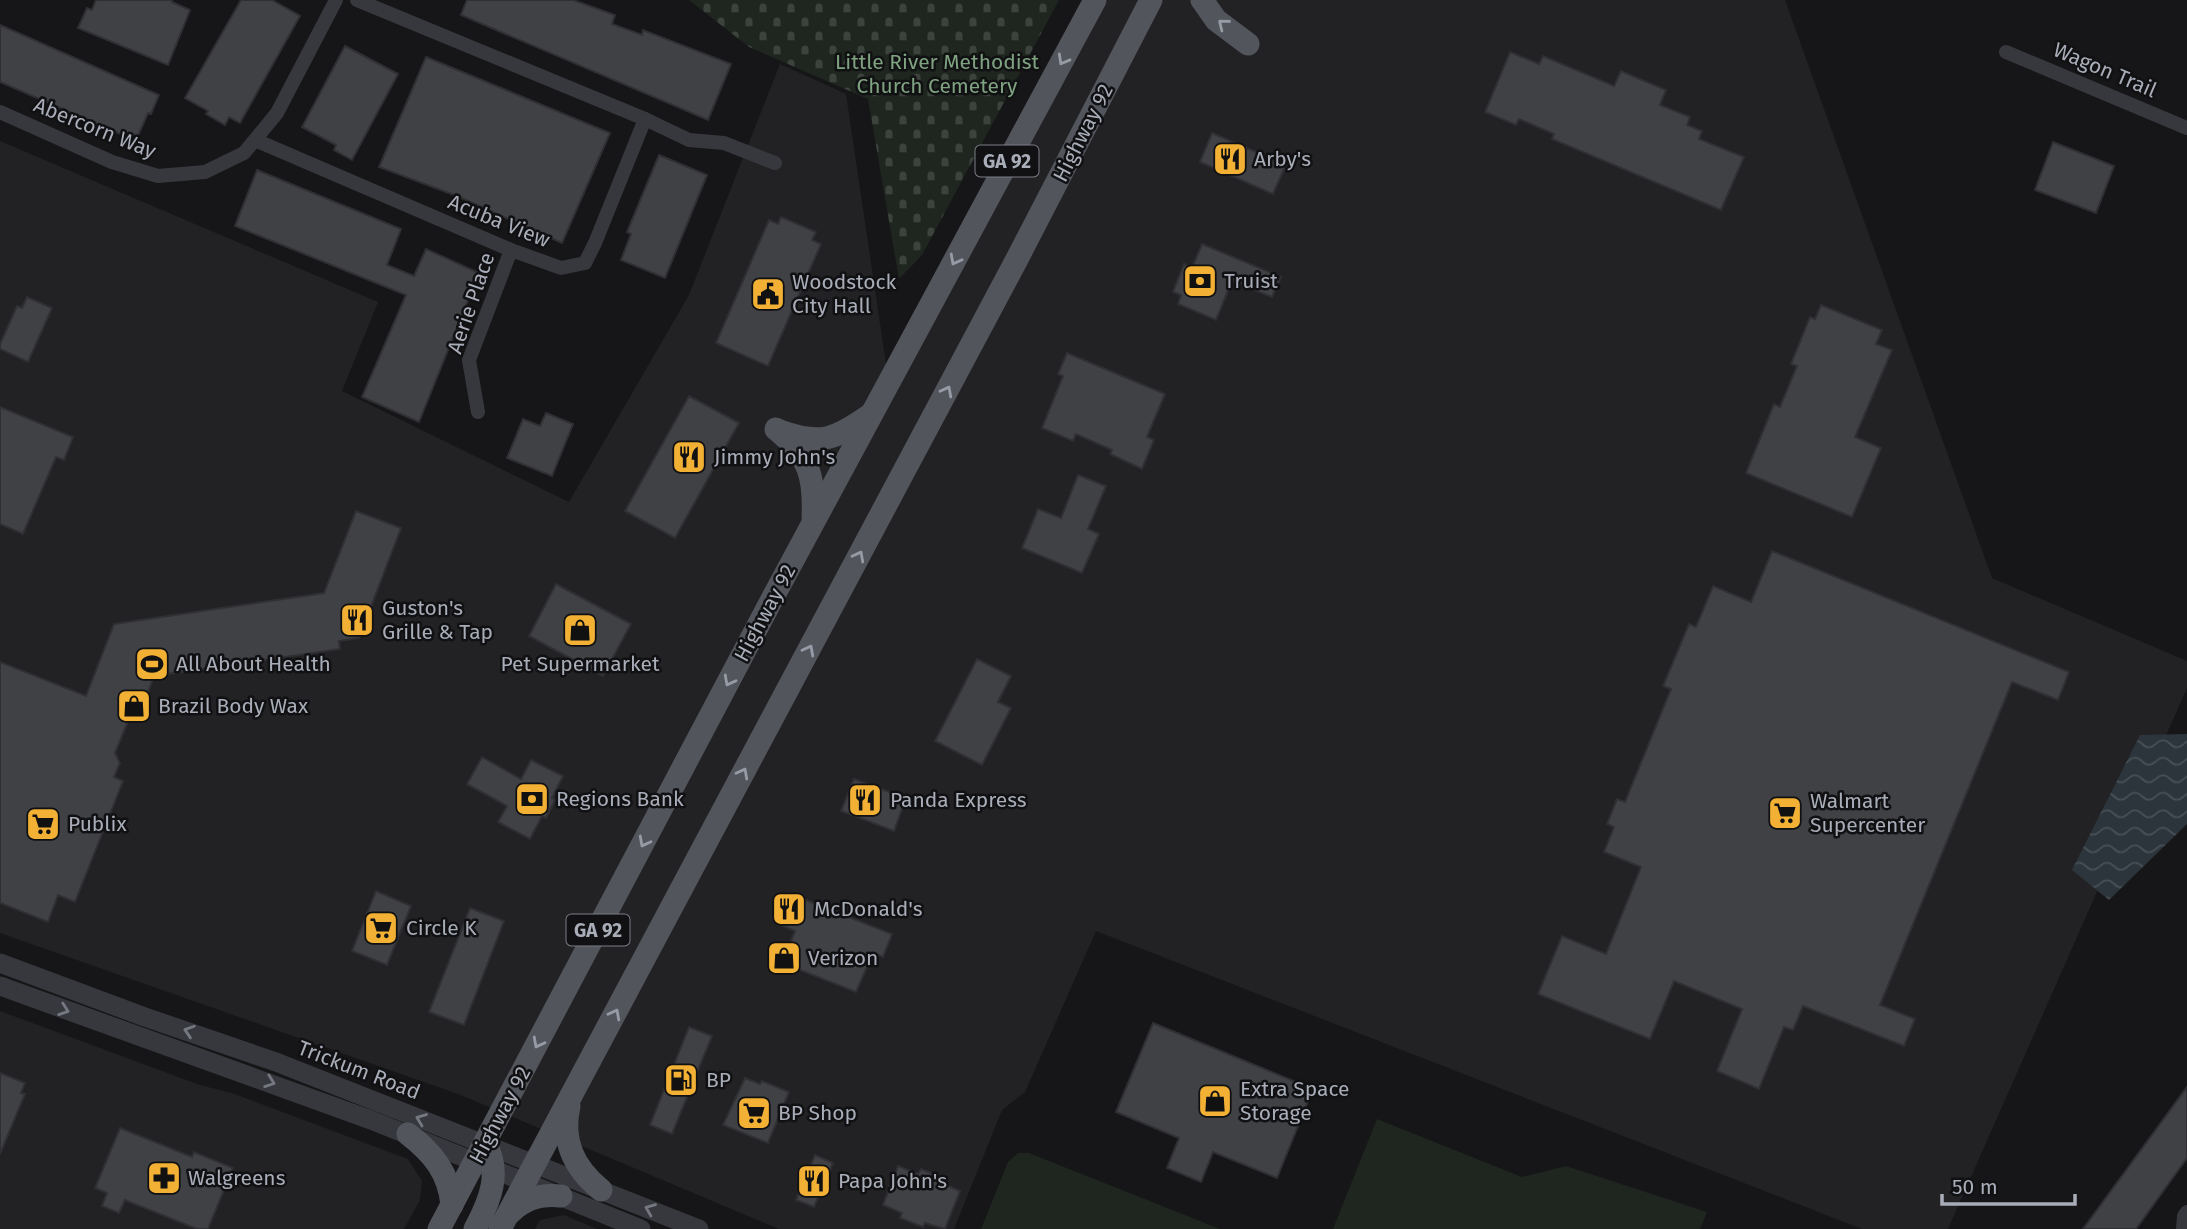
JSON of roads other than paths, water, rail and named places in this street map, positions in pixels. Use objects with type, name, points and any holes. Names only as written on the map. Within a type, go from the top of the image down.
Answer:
[{"type":"main road","name":"Highway 92","points":[[439,1229],[485,1157],[813,524],[1095,0]]},
{"type":"main road","name":"Highway 92","points":[[505,1221],[1016,261],[1151,0]]},
{"type":"main road","points":[[1202,0],[1216,20],[1248,44]]},
{"type":"main road","points":[[813,524],[814,492],[806,463],[791,442],[776,429],[807,439],[827,439],[852,428],[873,413]]},
{"type":"main road","points":[[571,1096],[566,1128],[572,1156],[578,1168],[601,1190]]},
{"type":"main road","points":[[408,1134],[432,1154],[440,1165],[447,1180],[452,1205]]},
{"type":"main road","points":[[475,1229],[489,1199],[485,1157]]},
{"type":"main road","points":[[505,1221],[531,1199],[561,1196]]},
{"type":"street","name":"Abercorn Way","points":[[0,112],[112,162],[158,176],[205,172],[244,153],[277,113],[336,0]]},
{"type":"street","points":[[357,0],[645,119],[689,140],[723,143],[775,163]]},
{"type":"street","name":"Wagon Trail","points":[[2006,52],[2187,128]]},
{"type":"street","name":"Acuba View","points":[[255,140],[511,250],[561,268],[584,263],[595,243],[645,119]]},
{"type":"street","name":"Aerie Place","points":[[478,412],[469,360],[511,250]]},
{"type":"street","name":"Trickum Road","points":[[0,963],[276,1062],[485,1157]]},
{"type":"street","name":"Trickum Road","points":[[0,986],[408,1134],[530,1173],[601,1190],[699,1229]]},
{"type":"street","name":"Trickum Road","points":[[530,1173],[561,1196],[641,1229]]},
{"type":"street","points":[[2183,1229],[2183,1216],[2187,1212]]},
{"type":"water","points":[[2187,734],[2187,824],[2109,900],[2072,870],[2140,735]]},
{"type":"place","name":"Arby's","points":[[1230,159]]},
{"type":"place","name":"Truist","points":[[1200,281]]},
{"type":"place","name":"Woodstock City Hall","points":[[768,294]]},
{"type":"place","name":"Jimmy John's","points":[[689,457]]},
{"type":"place","name":"Guston's Grille & Tap","points":[[357,620]]},
{"type":"place","name":"Pet Supermarket","points":[[580,630]]},
{"type":"place","name":"All About Health","points":[[152,664]]},
{"type":"place","name":"Brazil Body Wax","points":[[134,706]]},
{"type":"place","name":"Regions Bank","points":[[532,799]]},
{"type":"place","name":"Panda Express","points":[[865,800]]},
{"type":"place","name":"Walmart Supercenter","points":[[1785,813]]},
{"type":"place","name":"Publix","points":[[43,824]]},
{"type":"place","name":"McDonald's","points":[[789,909]]},
{"type":"place","name":"Circle K","points":[[381,928]]},
{"type":"place","name":"Verizon","points":[[784,958]]},
{"type":"place","name":"BP","points":[[681,1080]]},
{"type":"place","name":"Extra Space Storage","points":[[1215,1101]]},
{"type":"place","name":"BP Shop","points":[[754,1113]]},
{"type":"place","name":"Walgreens","points":[[164,1178]]},
{"type":"place","name":"Papa John's","points":[[814,1181]]},
{"type":"park label","name":"Little River Methodist Church Cemetery","points":[[937,74]]}]
